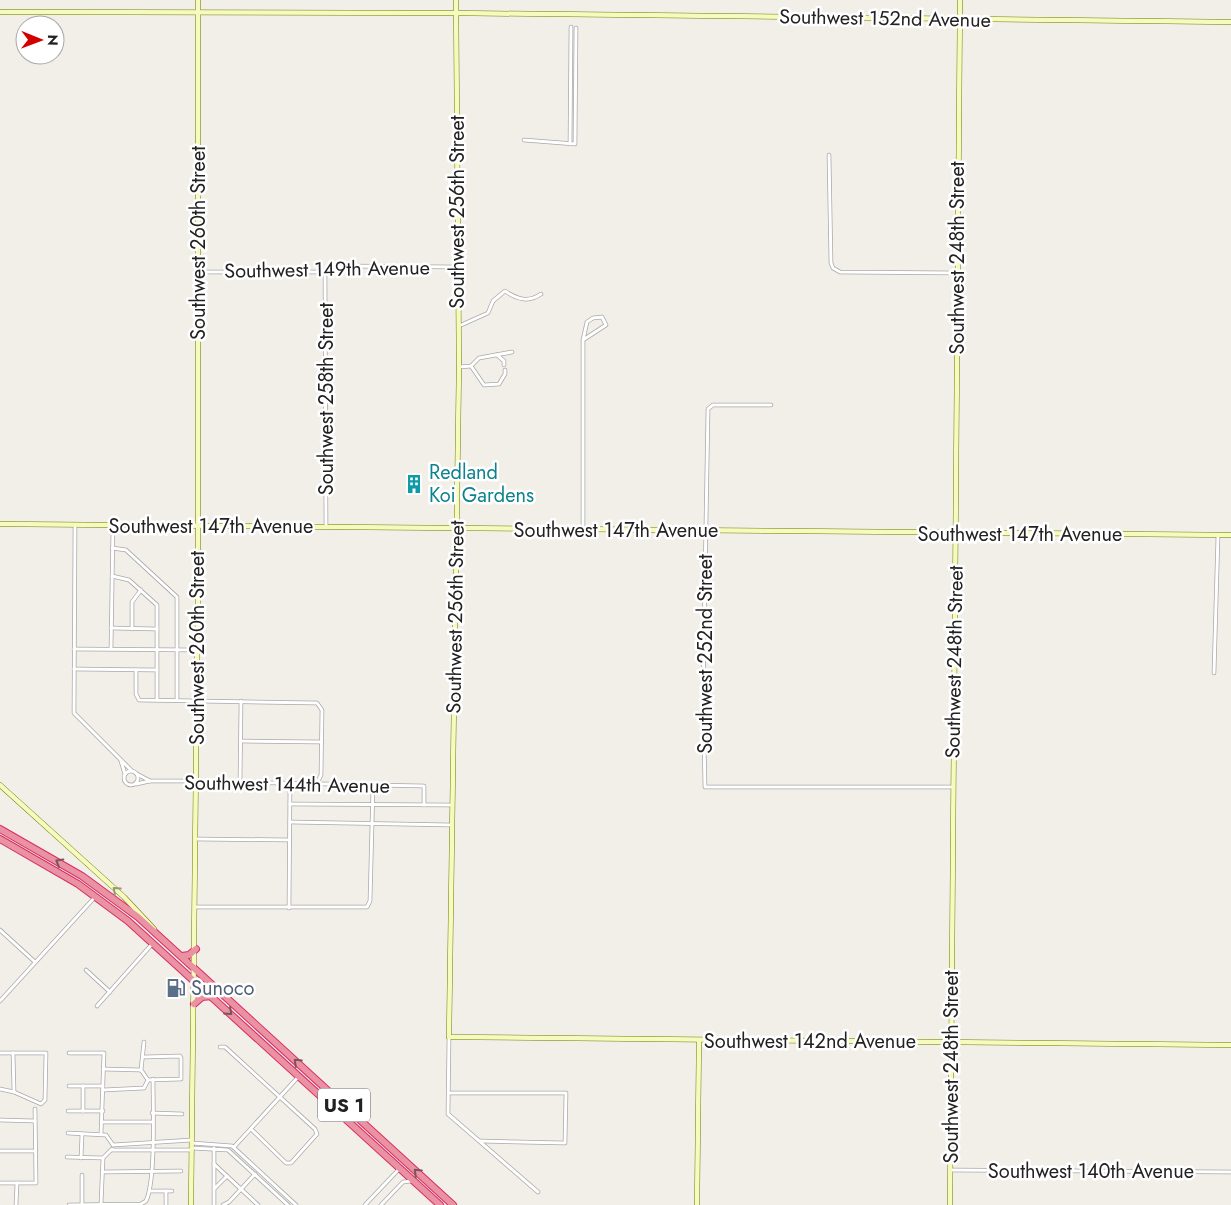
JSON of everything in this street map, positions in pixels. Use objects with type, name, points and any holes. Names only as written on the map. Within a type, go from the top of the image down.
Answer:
[{"type":"highway","name":"US 1","points":[[0,829],[100,888],[156,932],[453,1205]]},
{"type":"highway","name":"US 1","points":[[0,839],[96,896],[154,943],[440,1205]]},
{"type":"highway","points":[[96,896],[100,888]]},
{"type":"highway","points":[[182,956],[189,955],[196,949]]},
{"type":"highway","points":[[194,1004],[202,997],[212,996]]},
{"type":"street","name":"Southwest 260th Street","points":[[191,1205],[196,968],[198,650],[198,0]]},
{"type":"street","name":"Southwest 256th Street","points":[[456,0],[459,367],[448,1114],[480,1141]]},
{"type":"street","name":"Southwest 248th Street","points":[[950,1205],[960,0]]},
{"type":"street","name":"Southwest 152nd Avenue","points":[[0,12],[456,13],[1231,22]]},
{"type":"street","points":[[524,140],[570,144],[574,28]]},
{"type":"street","points":[[829,155],[831,263],[840,272],[958,273]]},
{"type":"street","name":"Southwest 149th Avenue","points":[[198,272],[325,272],[336,267],[348,266],[457,267]]},
{"type":"street","name":"Southwest 258th Street","points":[[325,272],[326,527]]},
{"type":"street","points":[[458,326],[488,313],[493,301],[504,292],[514,297],[528,300],[541,294]]},
{"type":"street","points":[[583,340],[606,325],[602,317],[593,318],[586,322],[583,340],[583,530]]},
{"type":"street","points":[[459,367],[471,366],[479,358],[512,352]]},
{"type":"street","points":[[497,354],[504,361],[504,365]]},
{"type":"street","points":[[471,366],[484,385],[499,384],[505,370]]},
{"type":"street","name":"Southwest 252nd Street","points":[[771,405],[713,405],[708,409],[708,531],[703,694],[704,787],[953,787]]},
{"type":"street","name":"Southwest 147th Avenue","points":[[0,524],[1231,535]]},
{"type":"street","points":[[75,525],[75,715],[137,774],[136,784],[126,783],[122,761]]},
{"type":"street","points":[[111,649],[112,525]]},
{"type":"street","points":[[1214,673],[1218,535]]},
{"type":"street","points":[[112,548],[126,550],[176,594],[178,600],[177,700]]},
{"type":"street","points":[[112,576],[127,578],[157,605],[157,700]]},
{"type":"street","points":[[132,629],[132,600],[141,590]]},
{"type":"street","points":[[112,628],[157,629]]},
{"type":"street","points":[[74,648],[198,650]]},
{"type":"street","points":[[74,670],[157,670]]},
{"type":"street","points":[[136,670],[137,698],[317,703],[322,710],[322,775],[317,783]]},
{"type":"street","points":[[240,782],[241,701]]},
{"type":"street","points":[[241,741],[322,742]]},
{"type":"street","points":[[125,774],[132,771]]},
{"type":"street","name":"Southwest 144th Avenue","points":[[137,774],[150,781]]},
{"type":"street","name":"Southwest 144th Avenue","points":[[136,784],[150,781],[196,781],[424,786],[424,805]]},
{"type":"street","points":[[289,908],[290,782]]},
{"type":"street","points":[[0,785],[143,915],[156,932]]},
{"type":"street","points":[[195,907],[363,908],[368,906],[370,901],[372,786]]},
{"type":"street","points":[[290,804],[452,806]]},
{"type":"street","points":[[290,822],[452,825]]},
{"type":"street","points":[[196,839],[290,840]]},
{"type":"street","points":[[99,875],[102,882],[100,888]]},
{"type":"street","points":[[0,1001],[96,896]]},
{"type":"street","points":[[0,930],[35,962]]},
{"type":"street","points":[[97,1006],[154,943]]},
{"type":"street","points":[[86,970],[110,992]]},
{"type":"street","name":"Southwest 142nd Avenue","points":[[449,1037],[1231,1045]]},
{"type":"street","points":[[697,1205],[699,1041]]},
{"type":"street","points":[[144,1042],[144,1057],[141,1070],[148,1080]]},
{"type":"street","points":[[220,1047],[225,1047],[315,1129],[318,1134],[291,1163],[286,1163],[251,1129]]},
{"type":"street","points":[[14,1052],[14,1092]]},
{"type":"street","points":[[0,1053],[46,1053],[45,1100],[41,1104],[14,1092],[0,1089]]},
{"type":"street","points":[[69,1053],[104,1053],[101,1134]]},
{"type":"street","points":[[144,1057],[180,1056],[181,1058],[181,1079],[148,1080]]},
{"type":"street","points":[[103,1069],[141,1070]]},
{"type":"street","points":[[234,1147],[299,1076]]},
{"type":"street","points":[[69,1205],[141,1204],[146,1201],[150,1191],[153,1079]]},
{"type":"street","points":[[69,1086],[138,1090],[144,1088],[148,1080]]},
{"type":"street","points":[[83,1086],[83,1111]]},
{"type":"street","points":[[449,1093],[566,1093],[565,1143],[480,1141]]},
{"type":"street","points":[[0,1183],[36,1183],[35,1109]]},
{"type":"street","points":[[68,1111],[103,1111]]},
{"type":"street","points":[[152,1113],[182,1114]]},
{"type":"street","points":[[0,1120],[35,1121]]},
{"type":"street","points":[[102,1122],[152,1122]]},
{"type":"street","points":[[68,1133],[108,1136],[112,1147]]},
{"type":"street","points":[[82,1134],[82,1158]]},
{"type":"street","points":[[101,1205],[103,1158],[112,1147],[170,1140],[228,1150],[288,1205]]},
{"type":"street","points":[[480,1141],[538,1192]]},
{"type":"street","points":[[132,1144],[132,1150]]},
{"type":"street","points":[[112,1147],[152,1151],[192,1145],[229,1145],[234,1147],[296,1205]]},
{"type":"street","points":[[214,1148],[214,1205]]},
{"type":"street","points":[[0,1151],[35,1151]]},
{"type":"street","points":[[67,1157],[103,1158]]},
{"type":"street","points":[[214,1164],[258,1205]]},
{"type":"street","points":[[365,1205],[399,1168]]},
{"type":"street","name":"Southwest 140th Avenue","points":[[950,1170],[1231,1172]]},
{"type":"street","points":[[102,1172],[182,1171]]},
{"type":"street","points":[[223,1205],[255,1174]]},
{"type":"street","points":[[82,1175],[82,1205]]},
{"type":"street","points":[[214,1188],[226,1176]]},
{"type":"street","points":[[381,1205],[403,1182],[413,1180]]},
{"type":"street","points":[[16,1205],[17,1183]]},
{"type":"street","points":[[150,1191],[172,1191]]},
{"type":"street","points":[[166,1191],[166,1205]]},
{"type":"place","name":"Redland Koi Gardens","points":[[414,484]]},
{"type":"place","name":"Sunoco","points":[[176,988]]}]
